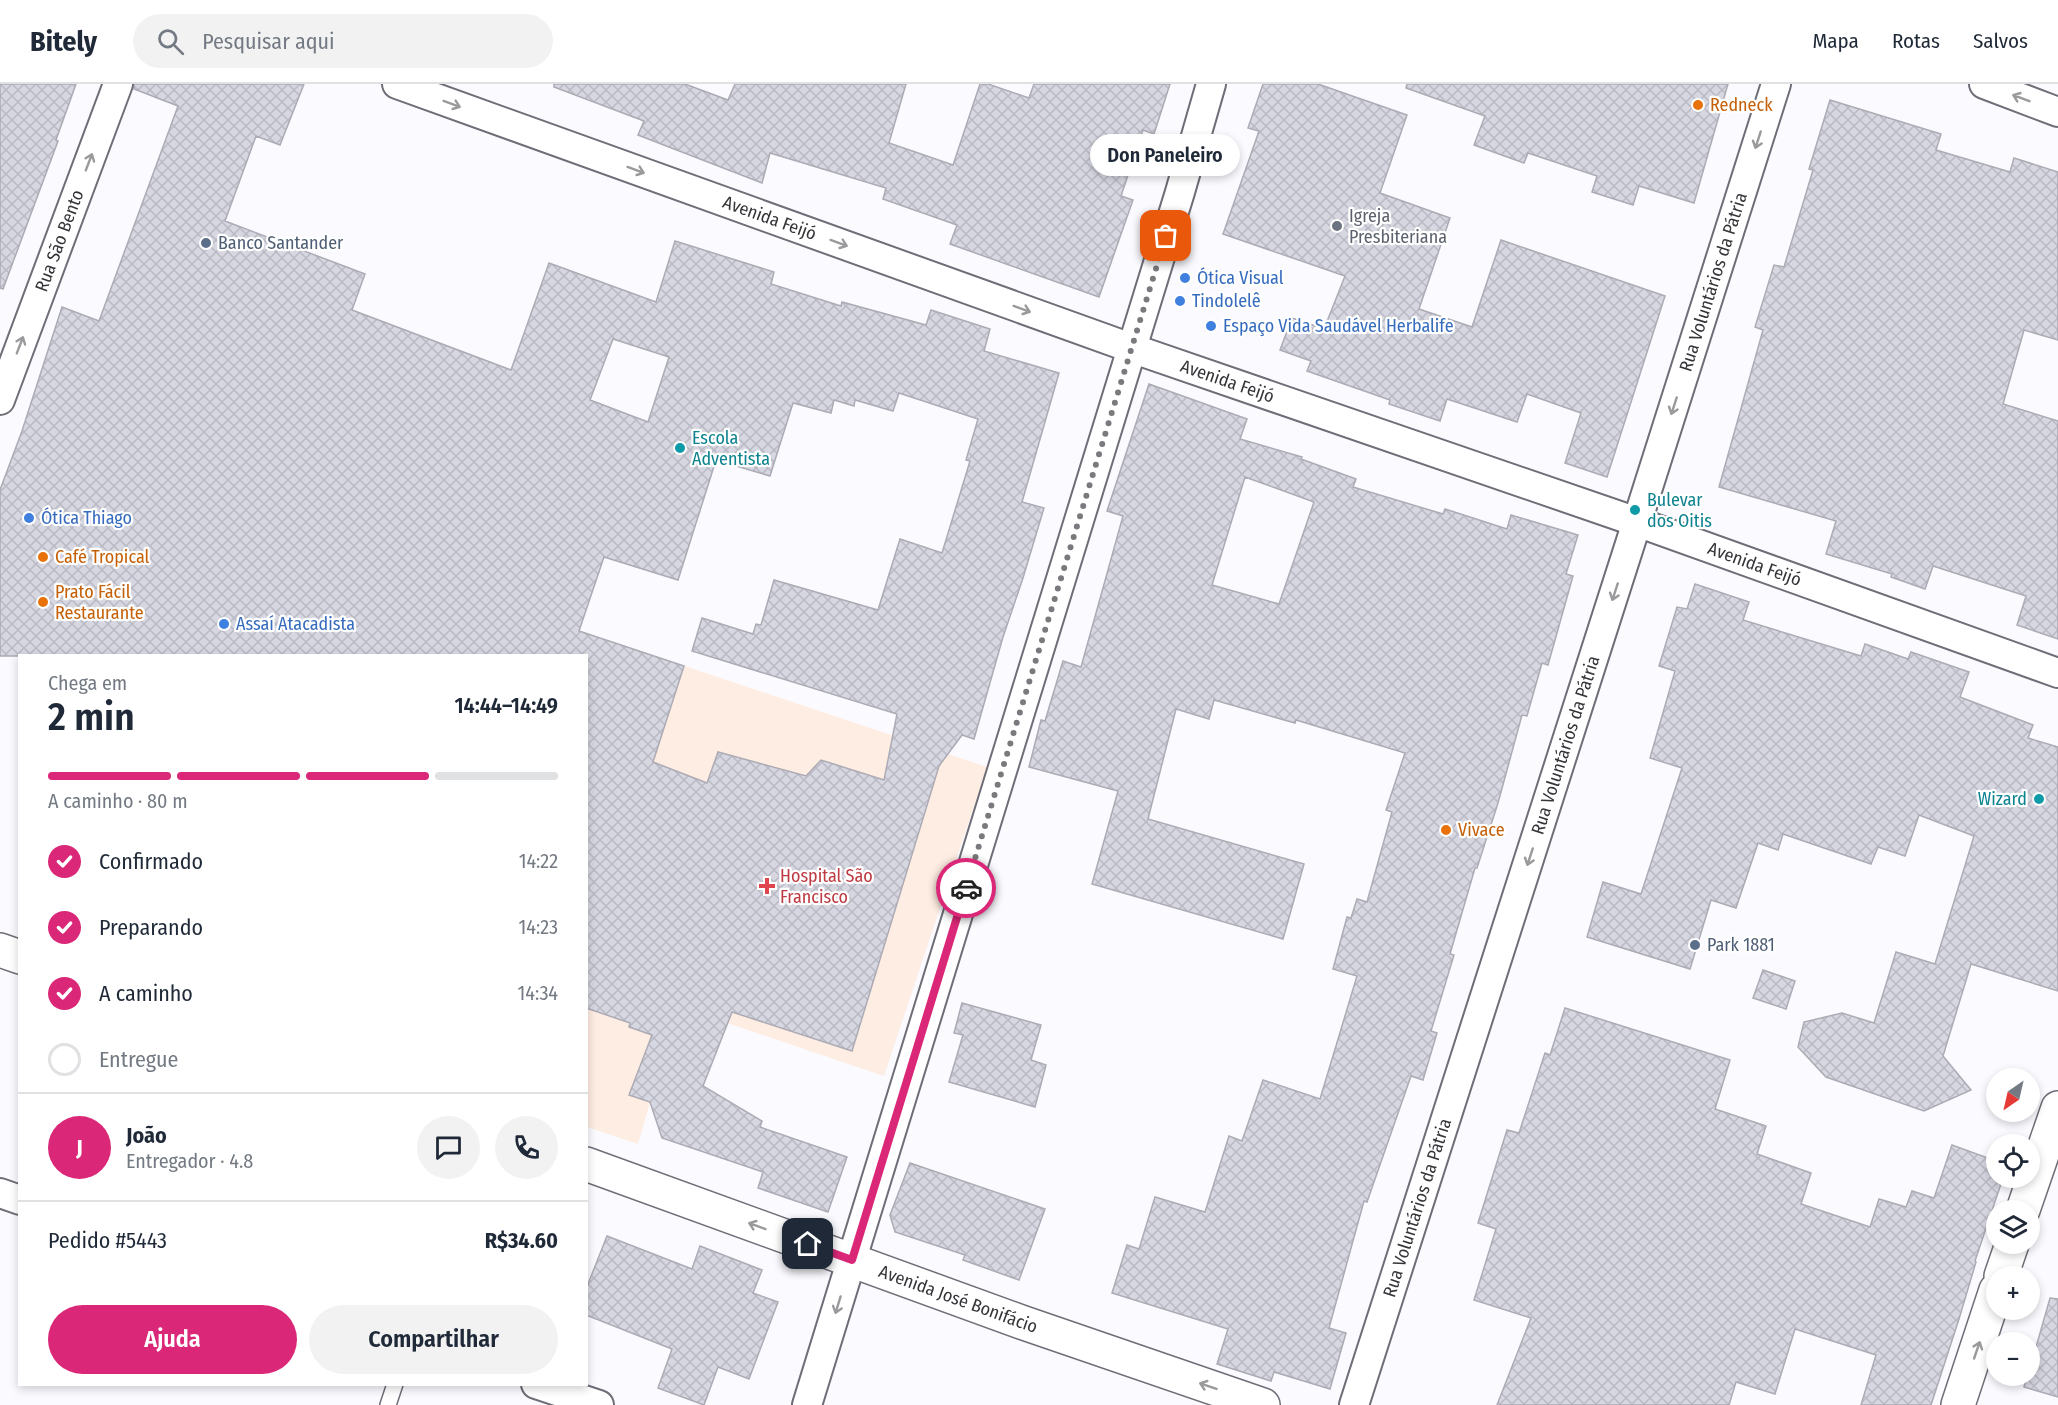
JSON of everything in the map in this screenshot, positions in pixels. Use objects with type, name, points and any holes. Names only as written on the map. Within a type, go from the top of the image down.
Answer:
[{"type":"street","name":"Rua São Bento","points":[[0,400],[118,84]]},
{"type":"street","name":"Avenida Feijó","points":[[397,84],[1131,348],[1637,522],[2058,673]]},
{"type":"street","points":[[807,1405],[1180,192],[1211,84]]},
{"type":"street","name":"Rua Voluntários da Pátria","points":[[1354,1405],[1776,84]]},
{"type":"street","points":[[1984,84],[2058,112]]},
{"type":"street","points":[[0,950],[18,956]]},
{"type":"street","points":[[2026,1200],[2058,1108]]},
{"type":"street","name":"Avenida José Bonifácio","points":[[588,1165],[1024,1323],[1263,1405]]},
{"type":"street","points":[[0,1193],[18,1199]]},
{"type":"street","points":[[1958,1405],[1986,1320]]},
{"type":"street","points":[[543,1386],[599,1405]]},
{"type":"lane","points":[[388,1405],[394,1386]]},
{"type":"shaded area","name":"Hospital São Francisco","points":[[473,595],[987,767],[884,1076],[727,1023],[630,1095],[650,1102],[638,1144],[588,1127],[588,654],[582,654]]},
{"type":"building","points":[[0,84],[76,84],[56,140],[58,141],[3,289],[0,288]]},
{"type":"building","points":[[134,84],[304,84],[280,145],[256,136],[225,221],[365,274],[352,310],[511,370],[549,263],[656,302],[675,241],[774,272],[771,284],[841,306],[842,302],[926,325],[931,310],[990,329],[984,351],[1059,373],[1022,502],[1044,508],[1003,637],[974,739],[962,735],[939,766],[852,1051],[732,1012],[703,1086],[762,1121],[760,1127],[847,1157],[828,1212],[758,1188],[763,1172],[662,1138],[650,1102],[629,1095],[652,1035],[629,1027],[630,1023],[588,1009],[588,654],[18,654],[18,656],[0,656],[0,490],[22,431],[62,307],[99,321],[178,106],[134,89]],"holes":[[[613,339],[669,357],[648,422],[590,400]],[[899,393],[978,419],[966,460],[970,461],[942,553],[900,539],[878,610],[774,580],[761,625],[756,624],[753,634],[702,618],[692,651],[897,714],[884,780],[821,760],[806,776],[718,752],[707,783],[653,762],[684,666],[579,631],[604,557],[678,580],[716,460],[770,476],[793,403],[831,413],[834,400],[854,406],[855,400],[893,411]]]},
{"type":"building","points":[[554,84],[685,84],[728,100],[735,84],[906,84],[889,143],[953,165],[980,84],[988,84],[1029,98],[1034,84],[1170,84],[1154,134],[1143,130],[1121,196],[1133,200],[1099,297],[950,244],[957,225],[883,199],[886,188],[770,153],[762,183],[638,135],[644,121],[554,87]]},
{"type":"building","points":[[1263,84],[1318,84],[1407,115],[1380,193],[1450,218],[1419,309],[1472,327],[1501,240],[1665,296],[1607,477],[1565,463],[1581,413],[1527,394],[1517,422],[1447,399],[1440,421],[1389,404],[1390,400],[1307,371],[1311,361],[1280,350],[1292,318],[1324,329],[1345,276],[1223,234],[1259,131],[1248,128]]},
{"type":"building","points":[[1407,84],[1728,84],[1694,203],[1639,186],[1633,205],[1592,192],[1597,176],[1528,153],[1524,163],[1474,145],[1485,116],[1406,88]]},
{"type":"building","points":[[1830,100],[1941,134],[1936,150],[2010,172],[2014,158],[2058,172],[2058,340],[2024,330],[2003,404],[2058,421],[2058,639],[2017,625],[2026,596],[1933,566],[1925,589],[1891,577],[1892,574],[1826,554],[1836,521],[1719,487],[1763,330],[1755,327],[1774,265],[1784,267],[1813,170],[1809,169]]},
{"type":"building","points":[[1149,384],[1247,419],[1240,439],[1302,457],[1301,459],[1356,479],[1353,487],[1443,514],[1445,509],[1507,529],[1511,515],[1578,535],[1566,574],[1573,576],[1548,665],[1542,663],[1527,716],[1522,715],[1498,803],[1477,868],[1475,868],[1450,954],[1454,955],[1431,1031],[1437,1033],[1423,1080],[1411,1076],[1367,1202],[1364,1201],[1329,1328],[1346,1333],[1330,1389],[1274,1372],[1271,1381],[1217,1364],[1228,1329],[1112,1293],[1127,1245],[1139,1249],[1155,1197],[1205,1212],[1229,1136],[1242,1141],[1263,1080],[1320,1099],[1357,976],[1333,969],[1347,917],[1351,918],[1357,899],[1367,902],[1392,812],[1386,810],[1405,753],[1296,720],[1295,723],[1214,700],[1209,719],[1176,709],[1148,819],[1304,864],[1283,939],[1092,884],[1118,791],[1029,767],[1041,720],[1045,721],[1063,661],[1081,667],[1123,516],[1107,511]],"holes":[[[1245,477],[1314,502],[1279,604],[1212,585]]]},
{"type":"building","points":[[1695,584],[1749,602],[1743,620],[1861,656],[1865,644],[1908,659],[1911,652],[1969,672],[1960,697],[2033,725],[2028,738],[2058,747],[2058,991],[1971,964],[1943,1056],[1971,1090],[1924,1111],[1826,1077],[1798,1047],[1804,1022],[1842,1013],[1874,1023],[1896,952],[1935,964],[1974,836],[1919,815],[1905,856],[1878,847],[1871,864],[1783,834],[1778,850],[1758,843],[1736,908],[1711,900],[1690,969],[1587,937],[1603,882],[1641,894],[1682,768],[1650,758],[1675,671],[1659,666],[1677,607],[1687,609]]},
{"type":"building","points":[[1763,970],[1795,981],[1786,1009],[1753,998]]},
{"type":"building","points":[[962,1003],[1041,1025],[1031,1060],[1046,1065],[1035,1107],[949,1082],[963,1035],[954,1033]]},
{"type":"building","points":[[1565,1008],[1730,1060],[1715,1109],[1766,1126],[1757,1154],[1811,1173],[1801,1204],[1870,1227],[1879,1199],[1906,1207],[1912,1191],[1934,1198],[1952,1145],[1986,1157],[1986,1188],[2000,1188],[1996,1200],[1986,1200],[1986,1228],[1931,1405],[1861,1405],[1876,1355],[1795,1329],[1775,1394],[1736,1382],[1729,1405],[1497,1405],[1531,1318],[1474,1300],[1496,1229],[1478,1223],[1507,1130],[1519,1133],[1545,1053],[1550,1055]]},
{"type":"building","points":[[910,1163],[1045,1209],[1019,1280],[963,1260],[965,1255],[895,1232],[890,1215]]},
{"type":"building","points":[[607,1236],[692,1269],[700,1246],[762,1270],[753,1293],[778,1302],[749,1379],[718,1367],[704,1405],[658,1388],[672,1349],[588,1316],[588,1284]]},
{"type":"building","points":[[2050,1298],[2058,1299],[2058,1397],[2024,1387],[2040,1386],[2040,1333]]},
{"type":"way so far","points":[[966,888],[1166,236]]},
{"type":"place","name":"Redneck","points":[[1698,105]]},
{"type":"place","name":"Igreja Presbiteriana","points":[[1337,226]]},
{"type":"place","name":"Don Paneleiro","points":[[1166,236]]},
{"type":"place","name":"Banco Santander","points":[[206,243]]},
{"type":"place","name":"Ótica Visual","points":[[1185,278]]},
{"type":"place","name":"Tindolelê","points":[[1180,301]]},
{"type":"place","name":"Espaço Vida Saudável Herbalife","points":[[1211,326]]},
{"type":"place","name":"Escola Adventista","points":[[680,448]]},
{"type":"place","name":"Bulevar dos Oitis","points":[[1635,510]]},
{"type":"place","name":"Ótica Thiago","points":[[29,518]]},
{"type":"place","name":"Café Tropical","points":[[43,557]]},
{"type":"place","name":"Prato Fácil Restaurante","points":[[43,602]]},
{"type":"place","name":"Assaí Atacadista","points":[[224,624]]},
{"type":"place","name":"Wizard","points":[[2039,799]]},
{"type":"place","name":"Vivace","points":[[1446,830]]},
{"type":"place","name":"Hospital São Francisco","points":[[767,886]]},
{"type":"place","name":"Park 1881","points":[[1695,945]]},
{"type":"route","points":[[808,1244],[852,1260],[966,888]]}]
